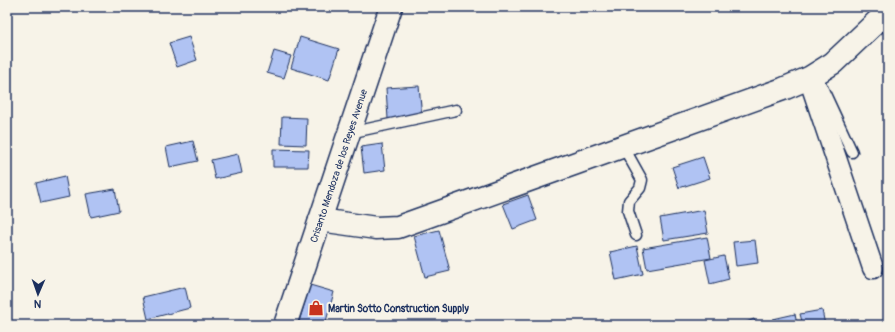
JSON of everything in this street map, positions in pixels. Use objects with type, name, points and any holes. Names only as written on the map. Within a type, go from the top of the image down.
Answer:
[{"type":"street","name":"Crisanto Mendoza de los Reyes Avenue","points":[[285,325],[391,7]]},
{"type":"street","points":[[320,220],[376,228],[398,227],[783,89],[812,76],[833,63],[888,11]]},
{"type":"street","points":[[812,76],[873,268]]},
{"type":"lane","points":[[812,76],[852,152]]},
{"type":"lane","points":[[349,133],[456,110]]},
{"type":"lane","points":[[623,146],[642,180],[640,188],[629,202],[628,211],[636,235]]},
{"type":"building","points":[[189,37],[197,60],[177,67],[169,43]]},
{"type":"building","points":[[300,37],[339,49],[329,80],[291,68]]},
{"type":"building","points":[[274,51],[291,56],[284,78],[267,73]]},
{"type":"building","points":[[419,86],[422,117],[388,119],[386,88]]},
{"type":"building","points":[[282,117],[307,118],[306,145],[281,144]]},
{"type":"building","points":[[193,141],[198,161],[170,167],[166,147]]},
{"type":"building","points":[[382,144],[385,170],[364,173],[361,147]]},
{"type":"building","points":[[273,149],[309,150],[308,167],[273,167]]},
{"type":"building","points":[[238,154],[242,173],[215,179],[211,160]]},
{"type":"building","points":[[703,157],[710,178],[679,188],[672,167]]},
{"type":"building","points":[[65,176],[69,197],[41,203],[36,183]]},
{"type":"building","points":[[115,189],[119,211],[91,217],[86,194]]},
{"type":"building","points":[[528,195],[537,220],[513,229],[503,204]]},
{"type":"building","points":[[704,210],[708,233],[664,240],[660,218]]},
{"type":"building","points":[[439,230],[450,271],[425,277],[414,236]]},
{"type":"building","points":[[707,237],[711,258],[647,269],[643,248]]},
{"type":"building","points":[[755,240],[758,263],[736,266],[733,242]]},
{"type":"building","points":[[637,246],[643,274],[616,280],[610,252]]},
{"type":"building","points":[[724,256],[729,279],[710,284],[705,260]]},
{"type":"building","name":"Martin Sotto Construction Supply","points":[[310,285],[334,292],[325,325],[298,325]]},
{"type":"building","points":[[185,287],[190,308],[148,319],[143,297]]},
{"type":"building","points":[[822,310],[825,325],[803,325],[800,314]]},
{"type":"building","points":[[795,314],[797,325],[774,325],[773,319]]},
{"type":"building","points":[[754,319],[757,325],[739,325]]},
{"type":"place","name":"Martin Sotto Construction Supply","points":[[316,308]]}]
